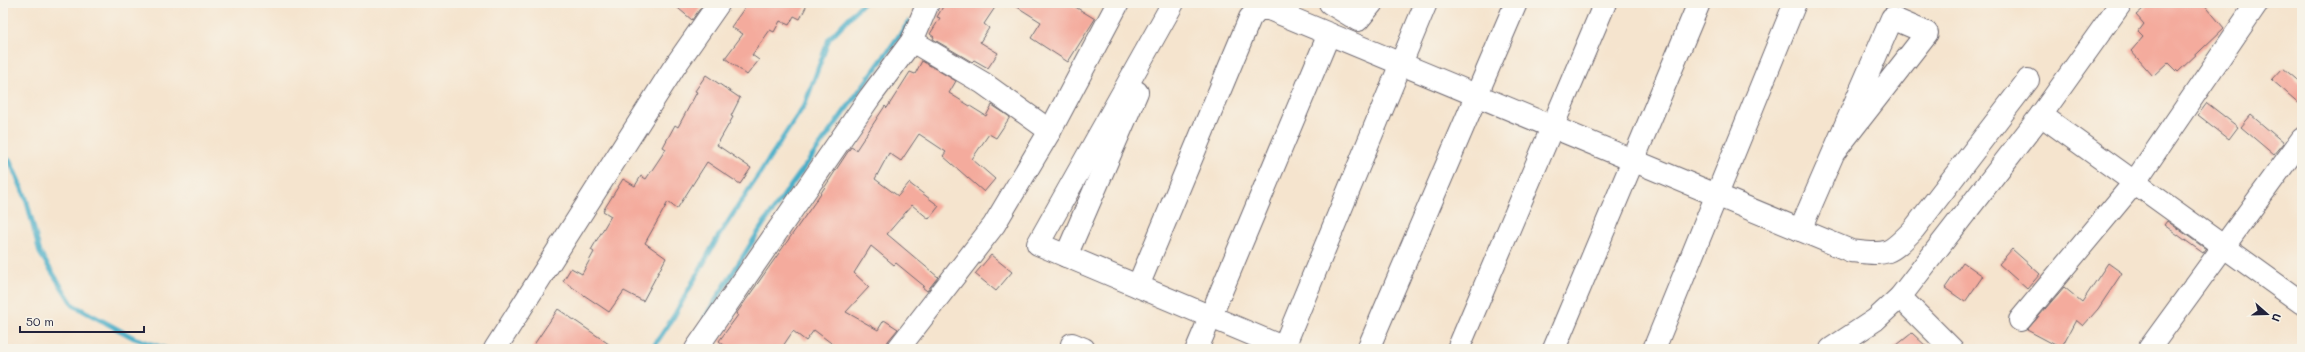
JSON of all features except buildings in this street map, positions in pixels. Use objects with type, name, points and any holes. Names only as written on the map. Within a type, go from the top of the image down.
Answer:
[{"type":"street","points":[[495,349],[669,75],[718,3]]},
{"type":"street","points":[[696,349],[870,97],[912,41],[928,3]]},
{"type":"street","points":[[898,349],[994,225],[1050,131],[1118,3]]},
{"type":"street","points":[[1174,3],[1038,244],[1285,349],[1426,3]]},
{"type":"street","points":[[1066,256],[1174,3]]},
{"type":"street","points":[[1330,3],[1358,20],[1372,3]]},
{"type":"street","points":[[1368,349],[1516,3]]},
{"type":"street","points":[[1458,349],[1605,3]]},
{"type":"street","points":[[1554,349],[1699,3]]},
{"type":"street","points":[[1654,349],[1795,3]]},
{"type":"street","points":[[1831,349],[1874,320],[1900,297],[2041,115],[2121,3]]},
{"type":"street","points":[[2020,320],[2134,183],[2257,3]]},
{"type":"street","points":[[1138,286],[1250,18],[1258,9],[1269,9],[1851,251],[1876,254],[1893,251],[1914,229],[2028,80]]},
{"type":"street","points":[[1800,230],[1834,151],[1892,18],[1927,33],[1834,151]]},
{"type":"street","points":[[1197,349],[1329,34]]},
{"type":"street","points":[[912,41],[983,83],[1050,131]]},
{"type":"street","points":[[2041,115],[2302,303]]},
{"type":"street","points":[[2149,349],[2302,139]]},
{"type":"street","points":[[1955,176],[1981,194]]},
{"type":"street","points":[[1900,297],[1952,349]]},
{"type":"waterway","points":[[652,349],[674,316],[718,237],[805,104],[829,39],[863,3]]},
{"type":"waterway","points":[[705,317],[764,223],[909,22]]},
{"type":"waterway","points":[[3,157],[10,161],[26,198],[40,253],[73,305],[134,338],[167,349]]}]
